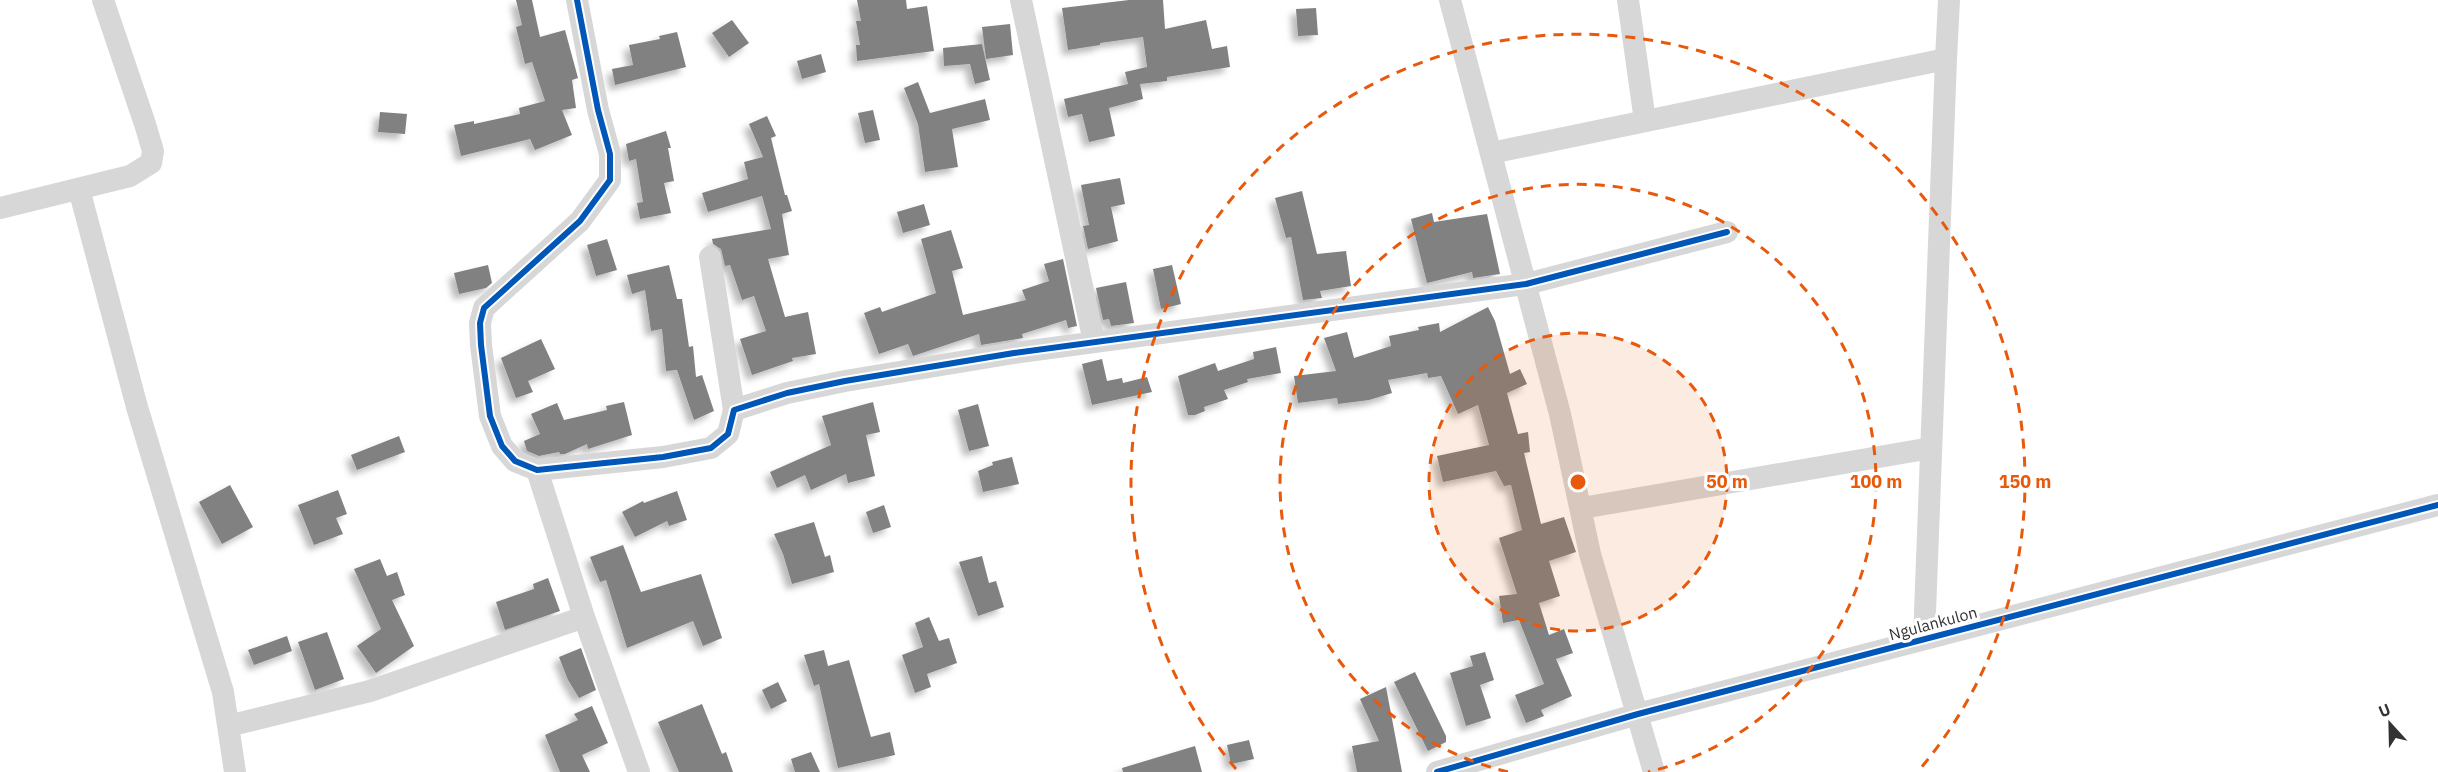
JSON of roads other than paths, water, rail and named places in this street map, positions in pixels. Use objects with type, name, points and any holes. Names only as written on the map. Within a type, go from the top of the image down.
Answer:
[{"type":"street","points":[[0,208],[130,176],[142,171],[151,163],[153,151],[106,0]]},
{"type":"street","points":[[1021,0],[1094,342]]},
{"type":"street","points":[[1450,0],[1560,414],[1582,508],[1590,554],[1654,772]]},
{"type":"street","points":[[1628,0],[1645,121]]},
{"type":"street","points":[[1924,639],[1949,0]]},
{"type":"street","points":[[580,1],[598,110],[610,154],[610,180],[580,221],[484,308],[480,323],[490,416],[502,446],[515,461],[537,470],[663,457],[711,448],[728,434],[734,410],[710,257]]},
{"type":"street","points":[[1491,153],[1946,59]]},
{"type":"street","points":[[79,189],[137,407],[223,692],[235,772]]},
{"type":"street","points":[[734,410],[787,393],[845,381],[1094,342],[1526,284],[1727,232]]},
{"type":"street","points":[[1582,508],[1931,448]]},
{"type":"street","points":[[537,470],[584,617],[639,772]]},
{"type":"street","name":"Ngulankulon","points":[[1437,772],[1638,714],[2438,505]]},
{"type":"street","points":[[228,726],[370,691],[584,617]]}]
